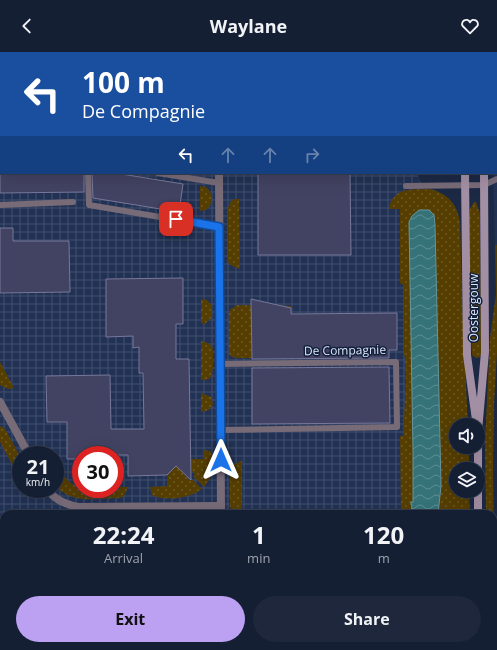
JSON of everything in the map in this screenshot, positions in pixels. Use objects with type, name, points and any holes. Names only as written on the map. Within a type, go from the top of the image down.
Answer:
[{"type":"main road","name":"Oostergouw","points":[[465,174],[467,354],[475,418]]},
{"type":"main road","name":"Oostergouw","points":[[479,418],[485,352],[484,174]]},
{"type":"main road","points":[[478,498],[478,510]]},
{"type":"street","points":[[54,498],[60,502],[78,507],[221,510],[218,174]]},
{"type":"street","points":[[0,402],[24,446]]},
{"type":"lane","points":[[88,174],[89,205],[219,227]]},
{"type":"lane","points":[[164,174],[219,183]]},
{"type":"lane","points":[[406,186],[465,184],[484,185],[497,179]]},
{"type":"lane","points":[[0,205],[73,202]]},
{"type":"lane","name":"De Compagnie","points":[[220,364],[396,362],[397,427],[221,430]]},
{"type":"shaded area","points":[[0,174],[418,175],[423,190],[411,510],[0,510]]},
{"type":"shaded area","points":[[493,174],[497,174],[497,245],[495,245]]},
{"type":"shaded area","points":[[200,186],[206,187],[209,190],[211,194],[211,202],[208,208],[200,211]]},
{"type":"shaded area","points":[[431,189],[443,194],[451,200],[460,221],[468,418],[449,418],[449,454],[469,454],[469,462],[449,462],[449,498],[469,498],[470,510],[438,510],[441,486],[434,215],[413,451],[413,502],[411,502],[411,510],[401,510],[400,436],[403,436],[406,383],[404,353],[404,286],[400,283],[400,209],[390,209],[389,207],[396,195],[406,190]]},
{"type":"shaded area","points":[[239,199],[240,269],[232,266],[228,262],[228,208],[231,201]]},
{"type":"shaded area","points":[[474,202],[476,202],[480,214],[481,354],[480,357],[476,358],[472,355],[470,312],[469,215],[470,209]]},
{"type":"shaded area","points":[[495,245],[497,245],[497,352],[494,404],[493,510],[486,510],[485,442],[490,338],[496,294]]},
{"type":"shaded area","points":[[201,299],[207,300],[212,306],[211,318],[205,324],[201,323]]},
{"type":"shaded area","points":[[237,305],[291,306],[292,358],[232,357],[229,354],[229,312]]},
{"type":"shaded area","points":[[201,341],[212,347],[213,353],[213,367],[211,376],[209,379],[205,380],[201,380]]},
{"type":"shaded area","points":[[0,362],[14,388],[8,389],[0,385]]},
{"type":"shaded area","points":[[201,393],[211,397],[213,404],[209,410],[201,412]]},
{"type":"shaded area","points":[[0,426],[5,429],[14,446],[12,446],[12,464],[0,442]]},
{"type":"shaded area","points":[[203,450],[210,451],[214,459],[213,469],[204,487],[193,476],[195,474],[189,468],[183,473],[189,480],[191,478],[202,489],[185,497],[171,499],[152,495],[150,487],[167,486],[167,476],[182,459],[204,459]]},
{"type":"shaded area","points":[[242,460],[242,510],[232,510],[230,507],[230,470],[234,465]]},
{"type":"shaded area","points":[[64,476],[72,484],[72,496],[64,493]]},
{"type":"shaded area","points":[[124,487],[127,487],[124,495]]},
{"type":"shaded area","points":[[76,498],[120,498],[101,499]]},
{"type":"water","points":[[419,210],[429,210],[434,215],[435,225],[441,486],[438,510],[411,510],[411,502],[413,502],[413,451],[409,222],[412,216]]},
{"type":"building","points":[[0,174],[84,174],[84,192],[0,193]]},
{"type":"building","points":[[92,174],[121,174],[183,184],[179,212],[93,198]]},
{"type":"building","points":[[258,174],[350,174],[351,255],[258,255]]},
{"type":"building","points":[[0,228],[13,228],[13,241],[69,241],[70,292],[0,293]]},
{"type":"building","points":[[183,278],[183,324],[176,324],[176,359],[189,359],[191,480],[176,466],[167,475],[128,476],[128,455],[124,455],[124,446],[72,446],[72,459],[67,459],[67,422],[47,422],[46,376],[110,375],[111,429],[144,429],[143,373],[139,373],[139,347],[133,348],[133,336],[106,337],[106,279]]},
{"type":"building","points":[[251,299],[291,308],[291,314],[397,313],[397,350],[389,350],[389,358],[252,359]]},
{"type":"building","points":[[389,367],[390,423],[252,424],[252,368]]},
{"type":"route","points":[[176,219],[219,227],[221,460]]}]
